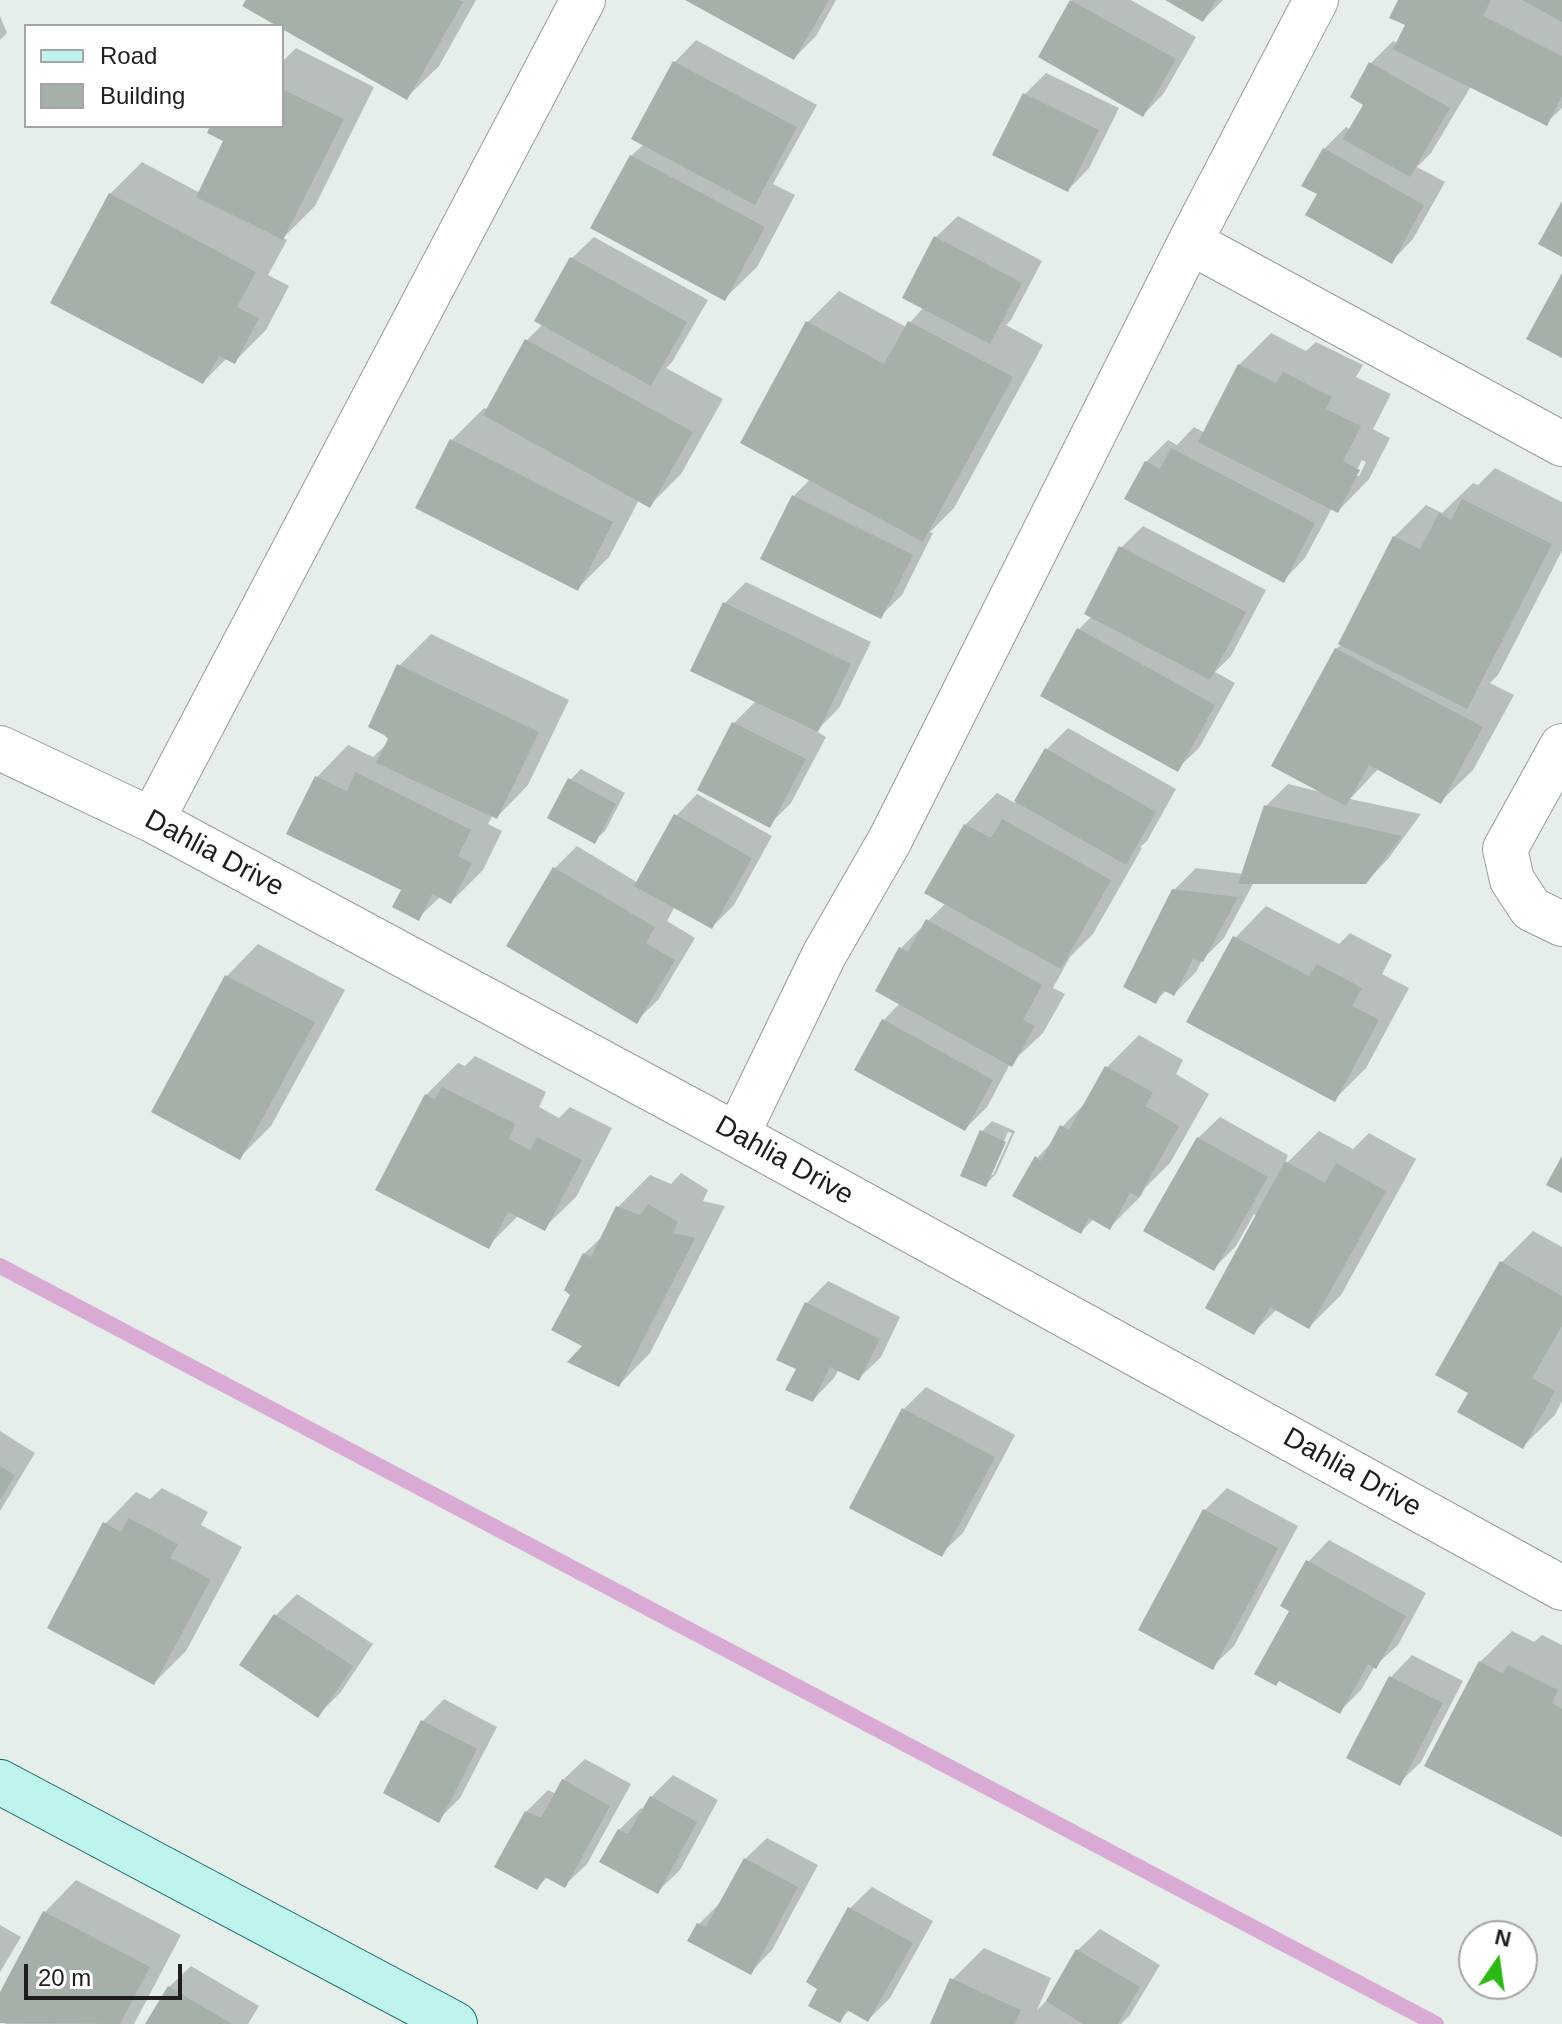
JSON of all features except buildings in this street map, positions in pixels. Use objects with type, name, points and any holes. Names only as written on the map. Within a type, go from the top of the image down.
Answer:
[{"type":"main road","points":[[0,1782],[455,2024]]},
{"type":"street","points":[[737,1135],[824,955],[890,840],[1190,242],[1316,0]]},
{"type":"street","points":[[152,820],[581,1]]},
{"type":"street","points":[[1190,242],[1562,444]]},
{"type":"street","points":[[1562,746],[1505,849],[1512,880],[1531,909],[1562,924]]},
{"type":"street","name":"Dahlia Drive","points":[[0,748],[152,820],[737,1135],[1562,1588]]},
{"type":"waterway","points":[[0,1266],[1436,2024]]}]
